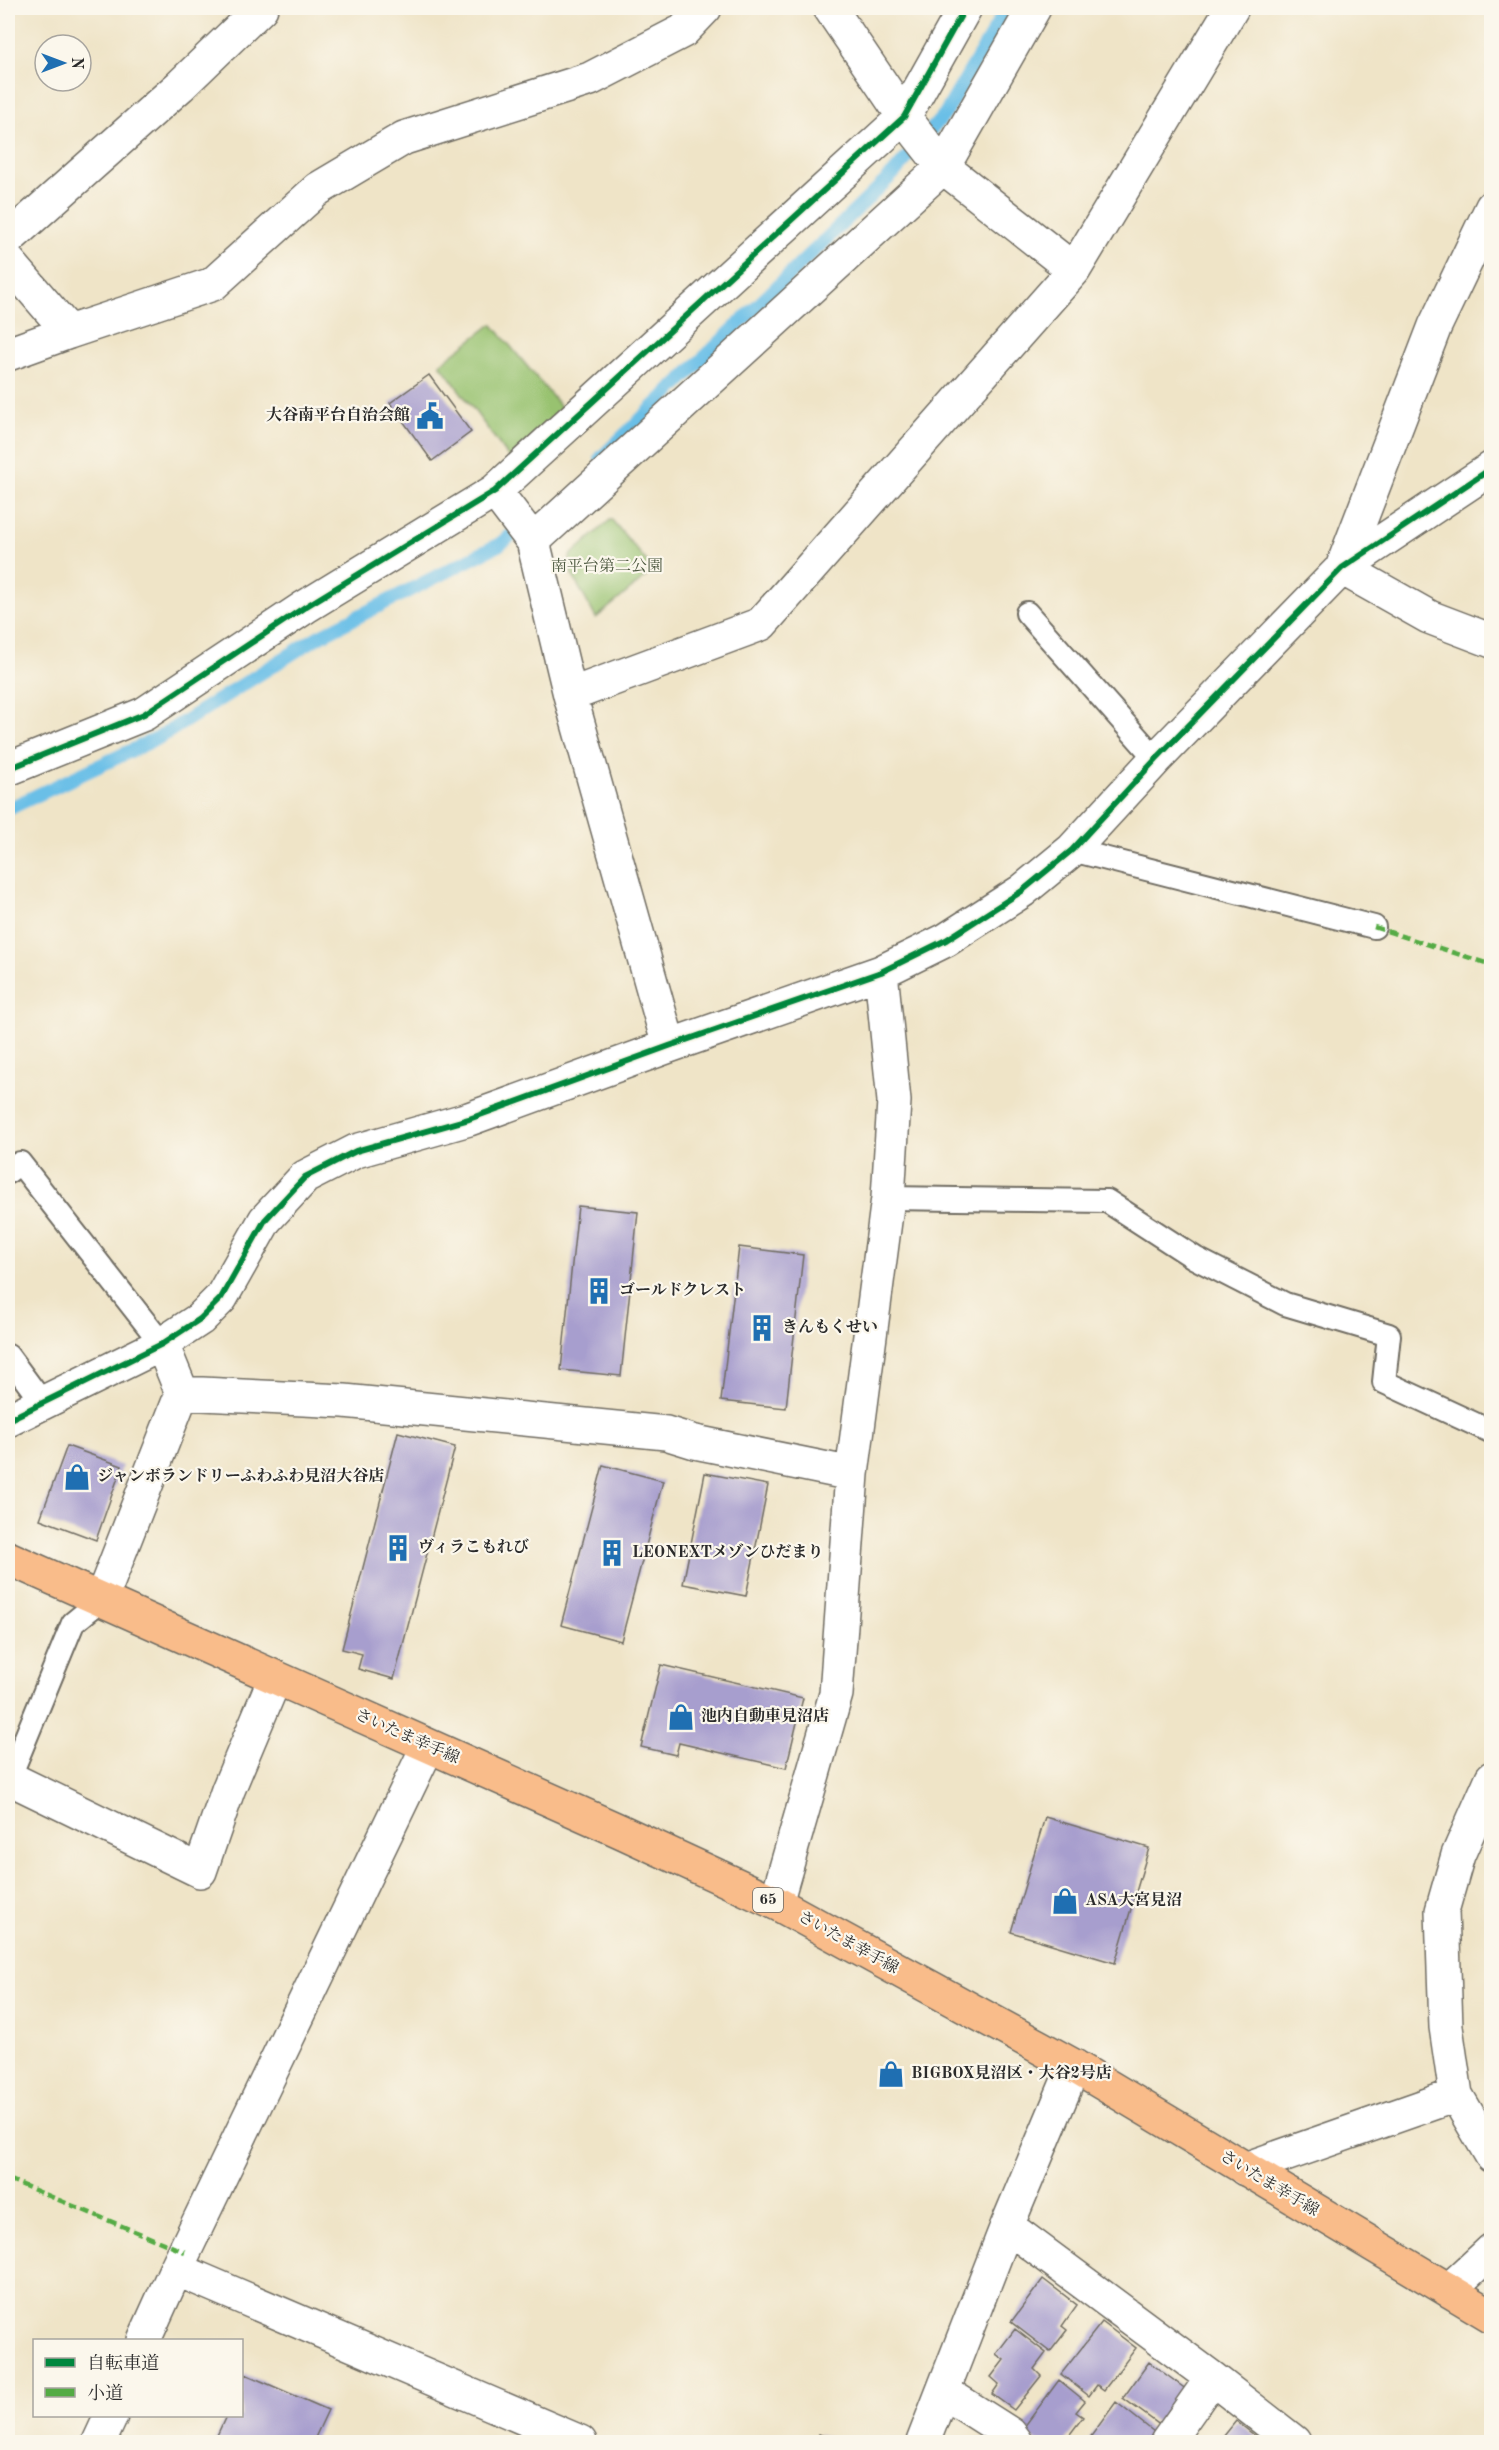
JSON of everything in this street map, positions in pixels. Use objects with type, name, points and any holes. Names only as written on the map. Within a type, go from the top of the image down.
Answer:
[{"type":"main road","name":"さいたま幸手線","points":[[8,1558],[620,1831],[776,1904],[1074,2066],[1491,2316]]},
{"type":"street","points":[[8,238],[180,86],[261,8]]},
{"type":"street","points":[[8,354],[213,284],[318,189],[404,138],[590,79],[683,31],[705,8]]},
{"type":"street","points":[[830,8],[924,143],[1074,270]]},
{"type":"street","points":[[8,769],[144,714],[305,607],[495,491],[924,143],[965,8]]},
{"type":"street","points":[[526,531],[924,143],[1034,8]]},
{"type":"street","points":[[570,695],[761,624],[1074,270],[1232,8]]},
{"type":"street","points":[[1342,568],[1436,326],[1491,207]]},
{"type":"street","points":[[8,261],[69,332]]},
{"type":"street","points":[[8,1420],[162,1344],[200,1319],[221,1298],[265,1220],[305,1177],[356,1151],[469,1119],[882,972],[946,940],[1022,891],[1072,850],[1156,759],[1342,568],[1491,468]]},
{"type":"street","points":[[495,491],[526,531],[669,1046]]},
{"type":"street","points":[[1342,568],[1429,617],[1491,641]]},
{"type":"street","points":[[776,1904],[836,1694],[852,1474],[888,1198],[894,1101],[882,972]]},
{"type":"street","points":[[101,1600],[182,1393],[162,1344]]},
{"type":"street","points":[[182,1393],[344,1401],[666,1433],[695,1442],[852,1474]]},
{"type":"street","points":[[8,1779],[200,1871],[228,1790],[275,1678]]},
{"type":"street","points":[[144,2339],[428,1746]]},
{"type":"street","points":[[1491,1779],[1458,1855],[1442,1911],[1446,2027],[1456,2095],[1491,2156]]},
{"type":"street","points":[[923,2442],[1006,2226],[1074,2066]]},
{"type":"street","points":[[1245,2169],[1456,2095]]},
{"type":"street","points":[[1006,2226],[1212,2378],[1294,2442]]},
{"type":"street","points":[[1449,2290],[1491,2250]]},
{"type":"street","points":[[176,2269],[580,2442]]},
{"type":"street","points":[[1167,2442],[1212,2378]]},
{"type":"street","points":[[944,2392],[1010,2434],[1016,2442]]},
{"type":"street","points":[[99,2442],[110,2417]]},
{"type":"lane","points":[[1027,613],[1156,759]]},
{"type":"lane","points":[[1072,850],[1374,927]]},
{"type":"lane","points":[[8,1172],[20,1163],[162,1344]]},
{"type":"lane","points":[[888,1198],[1107,1201],[1195,1258],[1285,1304],[1389,1335],[1384,1382],[1491,1432]]},
{"type":"lane","points":[[8,1356],[42,1402]]},
{"type":"lane","points":[[8,1779],[73,1623],[101,1600]]},
{"type":"green space","points":[[492,324],[566,413],[513,463],[440,364]]},
{"type":"green space","name":"南平台第二公園","points":[[611,519],[654,570],[596,618],[570,571],[570,556]]},
{"type":"building","points":[[429,375],[471,432],[432,461],[390,403]]},
{"type":"building","name":"ゴールドクレスト","points":[[578,1206],[638,1212],[621,1376],[561,1370]]},
{"type":"building","name":"きんもくせい","points":[[739,1247],[803,1255],[786,1408],[721,1401]]},
{"type":"building","name":"ヴィラこもれび","points":[[398,1432],[455,1447],[394,1679],[358,1669],[362,1654],[342,1649]]},
{"type":"building","points":[[67,1446],[122,1466],[96,1540],[40,1519]]},
{"type":"building","name":"LEONEXTメゾンひだまり","points":[[603,1465],[663,1481],[621,1641],[561,1625]]},
{"type":"building","points":[[705,1473],[768,1485],[746,1596],[683,1584]]},
{"type":"building","points":[[661,1665],[803,1698],[786,1768],[679,1743],[676,1755],[641,1747]]},
{"type":"building","points":[[1045,1817],[1149,1848],[1115,1963],[1011,1932]]},
{"type":"building","points":[[1043,2279],[1077,2305],[1062,2326],[1067,2330],[1050,2352],[1011,2322]]},
{"type":"building","points":[[1102,2322],[1136,2348],[1104,2390],[1097,2385],[1089,2396],[1061,2374]]},
{"type":"building","points":[[1015,2329],[1046,2353],[1034,2369],[1041,2376],[1014,2410],[992,2394],[999,2384],[991,2377],[1004,2360],[996,2354]]},
{"type":"building","points":[[1149,2362],[1187,2390],[1168,2431],[1123,2398]]},
{"type":"building","points":[[245,2374],[328,2410],[313,2442],[214,2442],[226,2417],[243,2417]]},
{"type":"building","points":[[1059,2380],[1085,2401],[1076,2412],[1083,2417],[1064,2442],[1037,2442],[1021,2431]]},
{"type":"building","points":[[1116,2402],[1163,2439],[1160,2442],[1093,2442],[1089,2439]]},
{"type":"building","points":[[1236,2421],[1263,2442],[1219,2442]]},
{"type":"building","points":[[819,2434],[841,2442],[816,2442]]},
{"type":"waterway","points":[[601,458],[893,174],[945,114],[1007,8]]},
{"type":"waterway","points":[[8,809],[160,737],[318,637],[500,544],[523,526]]},
{"type":"marked path","points":[[1374,927],[1492,965]]},
{"type":"marked path","points":[[8,2179],[185,2252]]},
{"type":"cycle path","points":[[8,769],[144,714],[305,607],[495,491],[904,117],[965,8]]},
{"type":"cycle path","points":[[8,1420],[162,1344],[200,1319],[221,1298],[265,1220],[305,1177],[356,1151],[469,1119],[881,972],[946,940],[1022,891],[1072,850],[1156,759],[1342,568],[1492,468]]},
{"type":"place","name":"大谷南平台自治会館","points":[[430,416]]},
{"type":"place","name":"ゴールドクレスト","points":[[599,1291]]},
{"type":"place","name":"きんもくせい","points":[[762,1328]]},
{"type":"place","name":"ジャンボランドリーふわふわ見沼大谷店","points":[[77,1477]]},
{"type":"place","name":"ヴィラこもれび","points":[[398,1548]]},
{"type":"place","name":"LEONEXTメゾンひだまり","points":[[612,1553]]},
{"type":"place","name":"池内自動車見沼店","points":[[681,1717]]},
{"type":"place","name":"ASA大宮見沼","points":[[1065,1901]]},
{"type":"place","name":"BIGBOX見沼区・大谷2号店","points":[[891,2074]]}]
